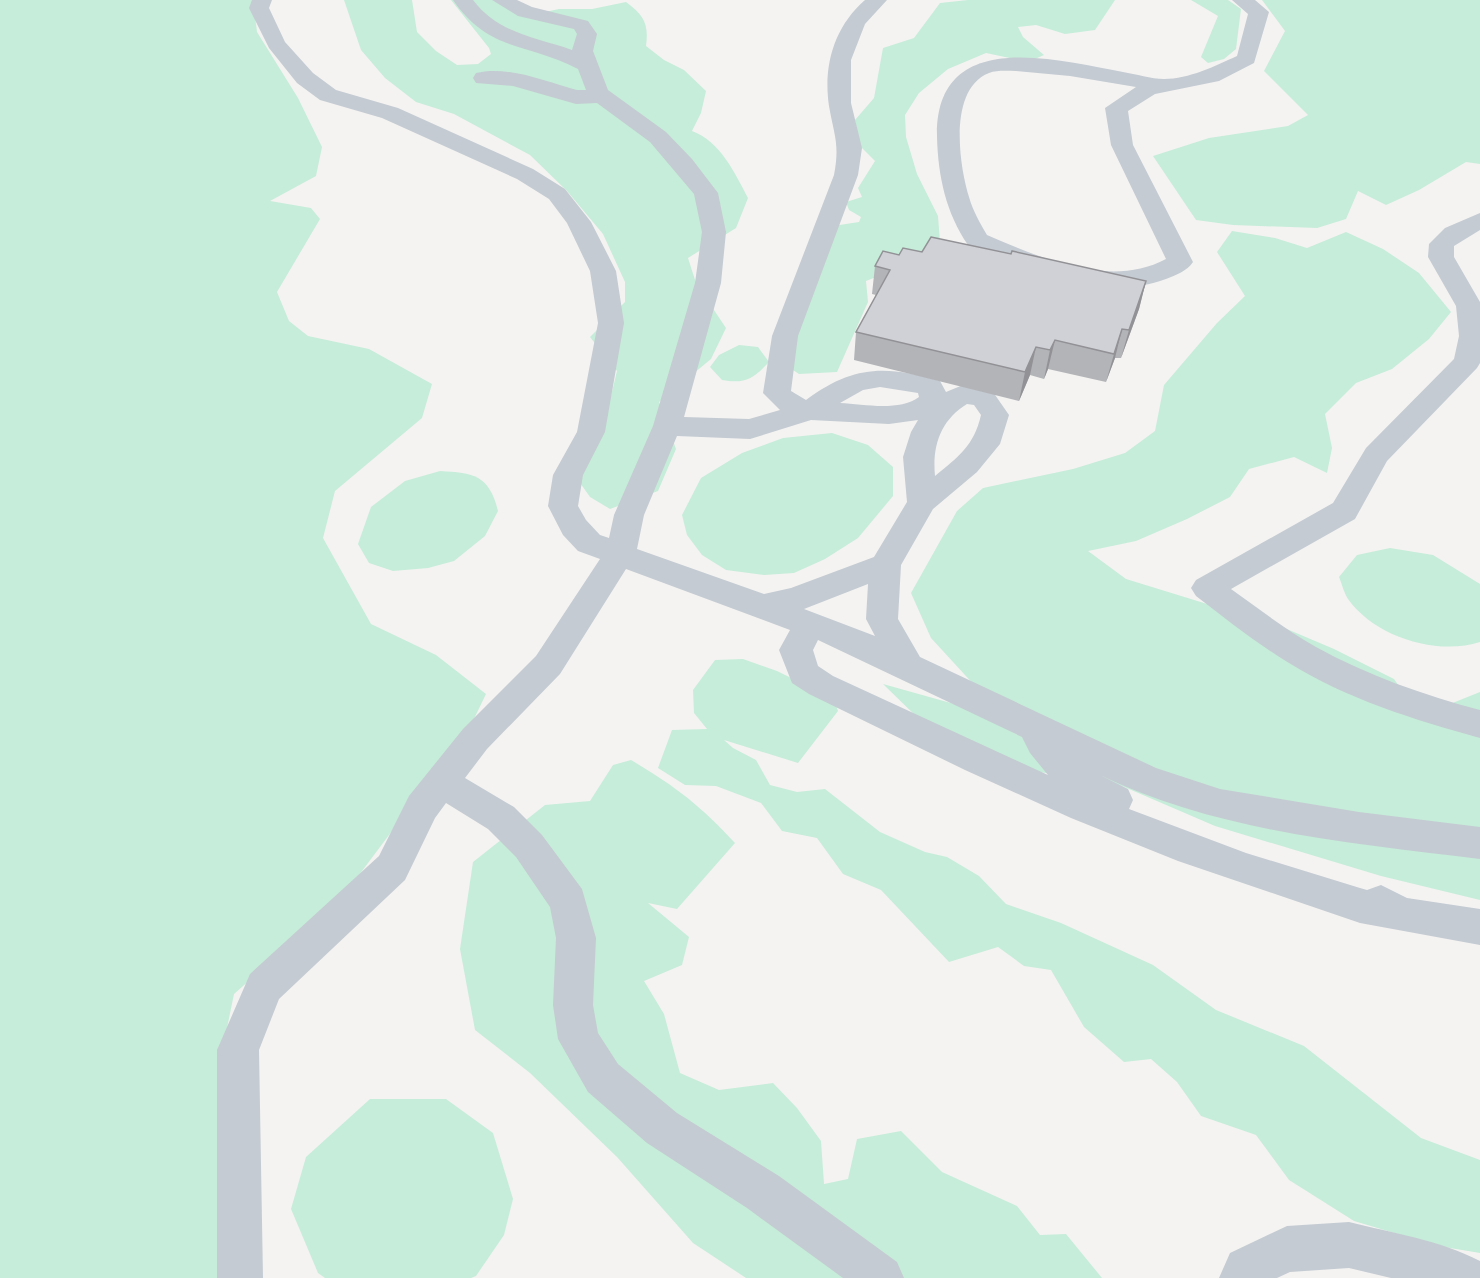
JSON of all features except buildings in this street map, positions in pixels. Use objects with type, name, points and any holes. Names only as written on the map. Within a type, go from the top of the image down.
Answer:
[{"type":"street","points":[[262,0],[259,8],[276,44],[306,78],[328,95],[390,114],[525,174],[557,194],[579,222],[603,271],[611,323],[591,432],[568,475],[563,506],[574,527],[589,543],[621,552],[810,623],[908,666],[1146,780],[1220,804],[1359,828],[1480,843]]},
{"type":"street","points":[[463,0],[483,26],[501,36],[558,51],[578,48],[586,54]]},
{"type":"street","points":[[240,1278],[238,1050],[264,987],[392,868],[422,807],[475,739],[548,664],[621,552],[629,515],[667,426],[708,283],[714,232],[706,193],[684,164],[658,137],[601,96],[586,54],[587,34],[581,25],[525,12],[502,0]]},
{"type":"street","points":[[667,426],[750,429],[810,411],[787,403],[777,393],[785,336],[846,175],[850,150],[840,102],[838,67],[848,32],[867,7],[877,0]]},
{"type":"street","points":[[1165,86],[1086,72],[1009,63],[979,69],[967,80],[950,106],[949,141],[958,202],[977,240],[1026,261],[1119,280],[1155,274],[1180,262],[1122,146],[1116,108],[1148,89],[1165,86],[1211,76],[1247,59],[1259,12],[1242,0]]},
{"type":"street","points":[[484,78],[514,80],[576,97],[601,96]]},
{"type":"street","points":[[1480,220],[1454,233],[1441,244],[1441,257],[1469,306],[1472,336],[1467,362],[1376,455],[1344,512],[1207,588],[1283,643],[1342,675],[1480,724]]},
{"type":"street","points":[[908,666],[882,619],[885,565],[922,502]]},
{"type":"street","points":[[766,606],[796,599],[885,565]]},
{"type":"street","points":[[810,623],[796,650],[804,674],[821,685],[979,762],[1157,839],[1359,907],[1480,927]]},
{"type":"street","points":[[1035,727],[1043,748],[1082,784],[1146,815],[1363,889],[1399,914]]},
{"type":"street","points":[[442,782],[501,818],[529,846],[568,901],[576,938],[573,1005],[579,1039],[603,1077],[662,1128],[763,1192],[881,1278]]},
{"type":"street","points":[[1242,1278],[1246,1269],[1287,1250],[1349,1245],[1448,1269],[1466,1278]]},
{"type":"green space","points":[[0,0],[253,0],[257,32],[298,98],[322,147],[316,176],[270,201],[311,208],[320,219],[277,292],[289,321],[308,336],[369,349],[432,384],[422,418],[335,491],[323,538],[371,624],[436,655],[486,694],[470,727],[341,899],[234,994],[220,1062],[222,1278],[0,1278]]},
{"type":"green space","points":[[344,0],[412,0],[417,32],[436,51],[457,65],[478,64],[491,54],[489,48],[451,0],[493,0],[526,16],[559,9],[592,9],[626,2],[644,21],[647,32],[646,46],[664,60],[684,70],[706,91],[701,113],[692,131],[711,142],[719,150],[732,168],[748,198],[736,228],[688,258],[696,283],[726,328],[711,359],[659,402],[676,449],[658,491],[610,509],[590,497],[578,480],[602,433],[617,371],[590,337],[625,302],[625,282],[603,234],[567,191],[530,155],[454,114],[416,102],[385,78],[361,50]]},
{"type":"green space","points":[[968,0],[1115,0],[1095,30],[1065,34],[1036,25],[1018,27],[1023,37],[1044,55],[1028,62],[986,53],[948,69],[919,93],[905,115],[906,137],[917,174],[938,216],[940,242],[891,271],[866,281],[868,302],[837,372],[799,374],[790,368],[794,324],[833,226],[859,222],[861,217],[849,210],[846,202],[862,197],[858,188],[875,161],[859,145],[855,120],[874,98],[883,48],[914,38],[940,3]]},
{"type":"green space","points":[[1191,0],[1228,0],[1241,9],[1236,49],[1224,59],[1208,63],[1201,57],[1218,16]]},
{"type":"green space","points":[[1262,0],[1480,0],[1480,164],[1466,162],[1419,190],[1386,205],[1358,191],[1346,219],[1317,228],[1233,225],[1196,220],[1153,156],[1209,138],[1288,126],[1308,115],[1264,71],[1285,31]]},
{"type":"green space","points":[[1232,231],[1275,238],[1307,248],[1346,232],[1383,249],[1419,273],[1451,312],[1429,339],[1392,369],[1356,383],[1325,414],[1332,448],[1327,473],[1294,457],[1249,469],[1230,497],[1187,519],[1136,541],[1088,551],[1126,579],[1282,627],[1334,649],[1394,679],[1420,716],[1480,692],[1480,900],[1381,876],[1215,826],[1122,786],[1016,768],[923,723],[883,684],[965,707],[1018,735],[1038,719],[976,687],[931,638],[911,593],[957,511],[983,488],[1073,469],[1125,453],[1155,431],[1164,385],[1217,323],[1245,296],[1217,252]]},
{"type":"green space","points":[[739,345],[758,347],[769,362],[758,373],[743,381],[722,380],[710,367],[719,355]]},
{"type":"green space","points":[[832,433],[868,445],[893,467],[893,496],[858,538],[825,559],[794,573],[764,575],[726,570],[702,555],[687,535],[682,515],[701,478],[742,453],[783,438]]},
{"type":"green space","points":[[440,471],[471,475],[485,483],[490,490],[498,511],[485,536],[454,561],[428,568],[393,571],[369,563],[358,544],[371,507],[405,481]]},
{"type":"green space","points":[[1390,548],[1433,555],[1480,584],[1480,642],[1445,647],[1426,645],[1390,633],[1374,624],[1360,612],[1347,597],[1339,577],[1357,555]]},
{"type":"green space","points":[[743,659],[777,671],[834,699],[838,711],[798,763],[724,740],[733,748],[756,760],[770,785],[797,792],[825,789],[880,832],[925,852],[947,857],[979,876],[1006,904],[1061,923],[1153,965],[1216,1010],[1304,1046],[1421,1138],[1480,1160],[1480,1253],[1438,1246],[1354,1221],[1289,1180],[1256,1135],[1201,1116],[1177,1082],[1151,1059],[1124,1062],[1084,1027],[1051,970],[1024,966],[998,947],[949,962],[881,890],[843,874],[817,838],[782,831],[761,803],[716,786],[685,785],[658,768],[672,730],[707,729],[694,713],[693,690],[715,660]]},
{"type":"green space","points":[[631,760],[687,797],[735,843],[677,909],[648,903],[689,937],[682,965],[644,981],[664,1014],[680,1073],[719,1090],[773,1083],[797,1108],[821,1141],[824,1184],[848,1179],[857,1139],[901,1131],[942,1172],[1017,1206],[1040,1235],[1066,1234],[1102,1278],[746,1278],[693,1243],[617,1157],[530,1073],[475,1030],[460,949],[473,862],[545,805],[590,801],[613,765]]},
{"type":"green space","points":[[370,1099],[446,1099],[493,1133],[513,1199],[504,1235],[476,1276],[471,1278],[325,1278],[318,1273],[291,1209],[306,1157]]}]
